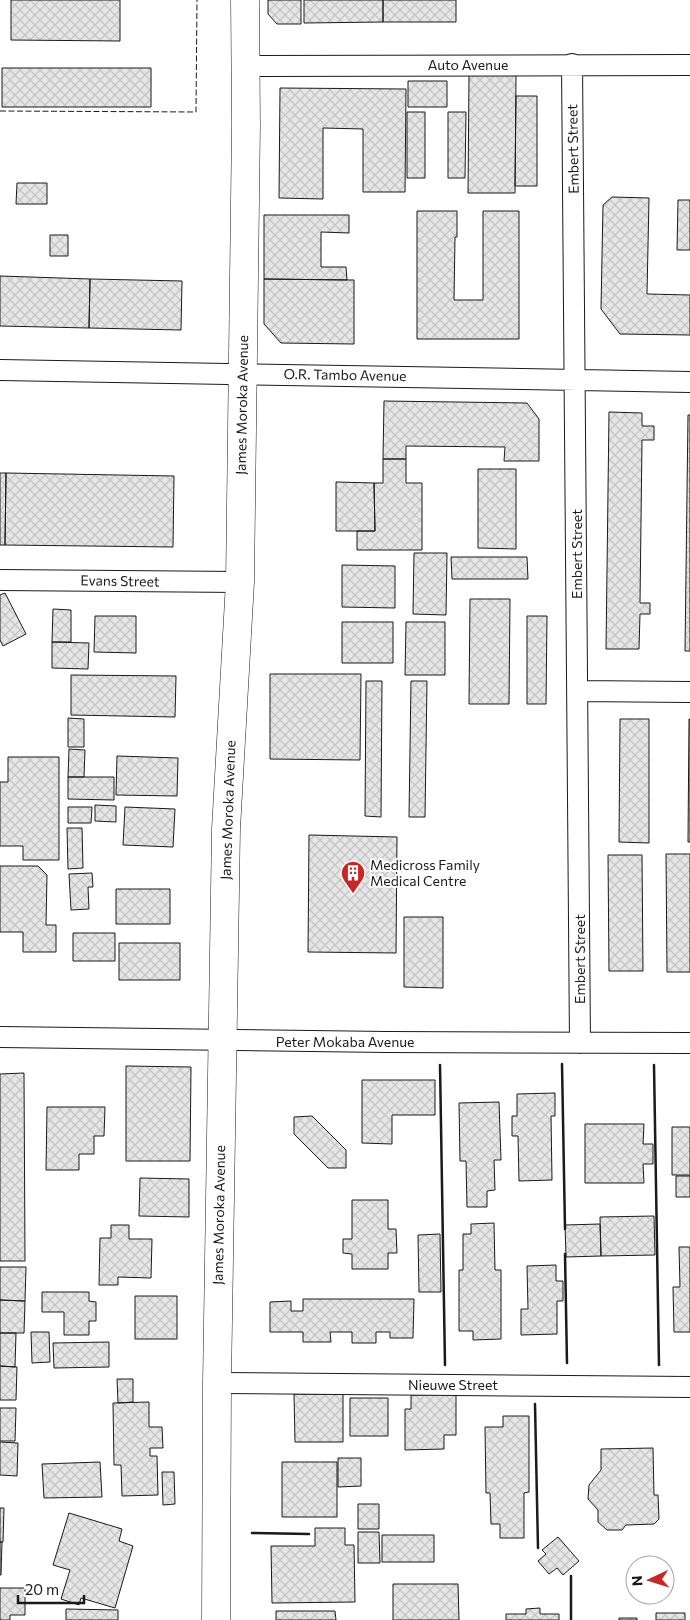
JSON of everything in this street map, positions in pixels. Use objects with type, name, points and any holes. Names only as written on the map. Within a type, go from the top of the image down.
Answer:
[{"type":"street","name":"James Moroka Avenue","points":[[216,1620],[217,1383],[226,829],[240,582],[246,125],[245,0]]},
{"type":"street","name":"Embert Street","points":[[572,64],[580,1043]]},
{"type":"street","name":"Auto Avenue","points":[[245,66],[690,65]]},
{"type":"street","name":"O.R. Tambo Avenue","points":[[0,370],[690,382]]},
{"type":"street","name":"Evans Street","points":[[0,580],[240,582]]},
{"type":"street","points":[[578,691],[690,692]]},
{"type":"street","name":"Peter Mokaba Avenue","points":[[0,1037],[222,1041],[690,1043]]},
{"type":"street","name":"Nieuwe Street","points":[[217,1383],[690,1387]]},
{"type":"building","points":[[11,0],[120,0],[120,41],[11,40]]},
{"type":"building","points":[[268,0],[301,0],[301,24],[277,24],[268,14]]},
{"type":"building","points":[[304,0],[383,0],[383,22],[304,23]]},
{"type":"building","points":[[383,0],[456,0],[456,22],[383,22]]},
{"type":"building","points":[[2,68],[151,68],[151,107],[2,107]]},
{"type":"building","points":[[469,75],[516,75],[515,193],[468,193]]},
{"type":"building","points":[[408,81],[447,81],[447,107],[408,107]]},
{"type":"building","points":[[280,88],[406,89],[405,192],[363,192],[363,129],[323,128],[323,199],[279,198]]},
{"type":"building","points":[[516,96],[537,96],[537,186],[515,186]]},
{"type":"building","points":[[407,112],[425,112],[425,178],[407,178]]},
{"type":"building","points":[[448,112],[466,112],[465,178],[448,178]]},
{"type":"building","points":[[17,183],[47,183],[47,204],[16,204]]},
{"type":"building","points":[[612,197],[649,198],[647,294],[690,295],[690,335],[620,334],[601,309],[603,205]]},
{"type":"building","points":[[678,200],[690,200],[690,250],[677,250]]},
{"type":"building","points":[[417,211],[457,211],[454,300],[483,300],[483,211],[519,211],[519,339],[417,339]]},
{"type":"building","points":[[264,215],[349,215],[349,233],[321,232],[321,267],[346,267],[347,280],[264,279]]},
{"type":"building","points":[[50,235],[68,235],[68,256],[50,256]]},
{"type":"building","points":[[0,276],[90,279],[89,328],[0,326]]},
{"type":"building","points":[[90,279],[182,281],[181,330],[89,328]]},
{"type":"building","points":[[264,279],[354,280],[354,344],[281,343],[264,324]]},
{"type":"building","points":[[384,401],[527,403],[539,419],[539,461],[504,461],[505,447],[406,446],[406,459],[383,459]]},
{"type":"building","points":[[609,412],[642,413],[642,426],[654,426],[654,440],[642,440],[640,603],[650,603],[650,614],[640,614],[639,649],[606,649]]},
{"type":"building","points":[[688,415],[690,415],[690,651],[685,651]]},
{"type":"building","points":[[383,459],[406,459],[406,483],[422,483],[422,550],[357,550],[357,531],[375,531],[374,483],[383,483]]},
{"type":"building","points":[[478,469],[516,469],[516,549],[478,548]]},
{"type":"building","points":[[0,473],[6,473],[5,545],[0,545]]},
{"type":"building","points":[[6,473],[174,476],[173,547],[5,545]]},
{"type":"building","points":[[336,482],[374,483],[375,531],[336,531]]},
{"type":"building","points":[[414,553],[447,553],[446,615],[413,614]]},
{"type":"building","points":[[451,557],[527,557],[528,579],[452,579]]},
{"type":"building","points":[[342,565],[395,566],[395,608],[342,607]]},
{"type":"building","points":[[5,593],[26,634],[3,646],[0,640],[0,595]]},
{"type":"building","points":[[470,599],[510,599],[509,704],[469,704]]},
{"type":"building","points":[[53,609],[71,610],[71,642],[52,642]]},
{"type":"building","points":[[95,616],[136,616],[136,653],[94,652]]},
{"type":"building","points":[[527,616],[547,616],[546,704],[527,704]]},
{"type":"building","points":[[342,622],[393,622],[393,663],[342,663]]},
{"type":"building","points":[[406,622],[445,622],[445,675],[405,675]]},
{"type":"building","points":[[52,642],[89,643],[88,669],[52,668]]},
{"type":"building","points":[[270,674],[361,674],[360,760],[270,759]]},
{"type":"building","points":[[71,675],[176,676],[175,717],[71,715]]},
{"type":"building","points":[[366,681],[382,681],[381,817],[365,816]]},
{"type":"building","points":[[411,681],[427,681],[425,817],[409,817]]},
{"type":"building","points":[[68,718],[84,719],[84,747],[68,747]]},
{"type":"building","points":[[620,719],[649,719],[649,843],[619,842]]},
{"type":"building","points":[[689,719],[690,842],[688,842]]},
{"type":"building","points":[[69,749],[85,750],[84,777],[68,777]]},
{"type":"building","points":[[117,756],[178,758],[177,796],[116,795]]},
{"type":"building","points":[[8,757],[59,757],[59,860],[23,860],[23,846],[0,846],[0,782],[8,782]]},
{"type":"building","points":[[68,777],[114,777],[114,800],[68,799]]},
{"type":"building","points":[[95,805],[116,806],[116,822],[95,821]]},
{"type":"building","points":[[68,807],[92,807],[91,823],[68,823]]},
{"type":"building","points":[[125,807],[175,809],[173,847],[123,845]]},
{"type":"building","points":[[67,828],[82,828],[83,868],[68,869]]},
{"type":"building","name":"Medicross Family Medical Centre","points":[[309,835],[397,837],[396,953],[308,952]]},
{"type":"building","points":[[666,854],[690,854],[690,972],[667,972]]},
{"type":"building","points":[[608,855],[642,855],[643,971],[609,971]]},
{"type":"building","points":[[0,866],[38,866],[47,875],[46,925],[56,925],[56,952],[23,952],[23,932],[0,932]]},
{"type":"building","points":[[92,873],[93,887],[88,887],[89,909],[71,910],[69,874]]},
{"type":"building","points":[[116,889],[170,889],[170,924],[116,924]]},
{"type":"building","points":[[404,917],[443,917],[443,988],[404,987]]},
{"type":"building","points":[[73,933],[115,933],[115,961],[73,961]]},
{"type":"building","points":[[119,943],[180,943],[180,980],[119,980]]},
{"type":"building","points":[[126,1066],[191,1067],[190,1161],[126,1161]]},
{"type":"building","points":[[24,1073],[25,1261],[0,1261],[0,1074]]},
{"type":"building","points":[[362,1080],[435,1080],[435,1115],[392,1115],[392,1144],[362,1143]]},
{"type":"building","points":[[555,1093],[555,1116],[551,1116],[552,1180],[519,1181],[518,1136],[512,1136],[512,1116],[517,1116],[517,1094]]},
{"type":"building","points":[[499,1102],[501,1160],[494,1160],[495,1190],[487,1191],[487,1207],[467,1207],[466,1161],[460,1161],[459,1103]]},
{"type":"building","points":[[47,1107],[105,1107],[104,1136],[94,1136],[94,1154],[79,1154],[79,1170],[46,1170]]},
{"type":"building","points":[[312,1116],[346,1150],[346,1168],[328,1168],[294,1134],[294,1117]]},
{"type":"building","points":[[585,1124],[644,1124],[643,1144],[653,1144],[653,1164],[643,1164],[644,1183],[585,1183]]},
{"type":"building","points":[[672,1127],[690,1127],[690,1175],[672,1175]]},
{"type":"building","points":[[676,1176],[690,1176],[690,1197],[676,1197]]},
{"type":"building","points":[[140,1178],[189,1179],[189,1217],[139,1216]]},
{"type":"building","points":[[352,1200],[388,1200],[388,1229],[396,1229],[397,1253],[388,1253],[388,1269],[352,1269],[352,1254],[343,1253],[343,1239],[352,1239]]},
{"type":"building","points":[[654,1216],[655,1255],[601,1256],[600,1217]]},
{"type":"building","points":[[494,1223],[495,1270],[501,1270],[501,1339],[473,1340],[473,1331],[459,1331],[459,1270],[463,1270],[463,1234],[471,1234],[471,1224]]},
{"type":"building","points":[[600,1224],[601,1256],[566,1257],[565,1225]]},
{"type":"building","points":[[111,1225],[129,1225],[129,1239],[152,1239],[151,1278],[118,1277],[118,1285],[99,1285],[100,1238],[111,1238]]},
{"type":"building","points":[[440,1234],[441,1292],[419,1292],[418,1235]]},
{"type":"building","points":[[679,1247],[690,1247],[690,1332],[674,1332],[673,1287],[680,1287]]},
{"type":"building","points":[[556,1265],[556,1281],[563,1281],[563,1301],[557,1301],[557,1334],[521,1335],[521,1309],[528,1309],[527,1266]]},
{"type":"building","points":[[0,1267],[26,1267],[25,1301],[0,1300]]},
{"type":"building","points":[[42,1292],[89,1292],[89,1301],[96,1302],[96,1321],[89,1321],[89,1335],[64,1335],[64,1312],[42,1312]]},
{"type":"building","points":[[135,1296],[177,1296],[177,1339],[135,1339]]},
{"type":"building","points":[[303,1299],[414,1299],[413,1338],[390,1338],[390,1332],[376,1332],[376,1343],[352,1343],[352,1332],[330,1332],[331,1342],[303,1342],[303,1332],[270,1332],[270,1302],[291,1301],[291,1311],[303,1311]]},
{"type":"building","points":[[0,1300],[25,1301],[24,1333],[0,1333]]},
{"type":"building","points":[[31,1332],[49,1332],[50,1362],[32,1363]]},
{"type":"building","points":[[0,1333],[16,1333],[15,1367],[0,1366]]},
{"type":"building","points":[[109,1342],[109,1367],[54,1368],[53,1343]]},
{"type":"building","points":[[0,1366],[17,1367],[16,1400],[0,1400]]},
{"type":"building","points":[[117,1379],[133,1379],[133,1402],[118,1403]]},
{"type":"building","points":[[294,1394],[343,1394],[343,1442],[295,1442]]},
{"type":"building","points":[[456,1394],[456,1435],[444,1435],[444,1449],[405,1450],[405,1409],[411,1409],[411,1395]]},
{"type":"building","points":[[350,1398],[388,1398],[388,1436],[350,1436]]},
{"type":"building","points":[[149,1402],[149,1427],[162,1427],[163,1448],[150,1448],[150,1456],[157,1456],[158,1495],[122,1496],[121,1465],[114,1465],[113,1403]]},
{"type":"building","points":[[0,1408],[16,1408],[15,1441],[0,1441]]},
{"type":"building","points":[[503,1416],[529,1416],[529,1492],[524,1493],[524,1538],[500,1538],[500,1524],[491,1524],[490,1493],[486,1493],[485,1427],[503,1427]]},
{"type":"building","points":[[0,1442],[18,1443],[17,1476],[0,1475]]},
{"type":"building","points":[[653,1448],[654,1495],[658,1495],[659,1519],[654,1524],[626,1525],[622,1530],[607,1530],[598,1522],[598,1510],[588,1499],[589,1485],[601,1470],[601,1449]]},
{"type":"building","points":[[338,1458],[361,1458],[361,1486],[338,1487]]},
{"type":"building","points":[[100,1462],[102,1497],[44,1498],[42,1464]]},
{"type":"building","points":[[282,1462],[337,1462],[337,1517],[282,1517]]},
{"type":"building","points":[[162,1472],[174,1472],[175,1504],[163,1505]]},
{"type":"building","points":[[358,1504],[379,1504],[379,1529],[358,1529]]},
{"type":"building","points":[[0,1508],[4,1508],[3,1542],[0,1542]]},
{"type":"building","points":[[69,1513],[122,1529],[119,1541],[133,1546],[115,1608],[81,1598],[79,1605],[61,1599],[70,1570],[53,1565]]},
{"type":"building","points":[[315,1528],[345,1528],[345,1545],[354,1545],[355,1602],[272,1603],[271,1546],[315,1546]]},
{"type":"building","points":[[358,1532],[379,1532],[380,1563],[358,1563]]},
{"type":"building","points":[[382,1535],[434,1535],[434,1562],[382,1562]]},
{"type":"building","points":[[558,1537],[579,1561],[563,1575],[557,1568],[549,1574],[538,1561],[546,1554],[542,1550]]},
{"type":"building","points":[[0,1542],[2,1542],[1,1575],[0,1575]]},
{"type":"building","points":[[393,1584],[458,1584],[459,1620],[393,1620]]},
{"type":"building","points":[[0,1588],[25,1588],[25,1615],[10,1615],[10,1620],[0,1620]]},
{"type":"building","points":[[540,1608],[540,1614],[559,1614],[559,1620],[506,1620],[506,1614],[526,1614],[526,1609]]},
{"type":"building","points":[[66,1609],[118,1610],[118,1620],[66,1620]]},
{"type":"building","points":[[276,1611],[335,1611],[336,1620],[276,1620]]},
{"type":"building","points":[[656,1613],[685,1613],[685,1620],[656,1620]]},
{"type":"building","points":[[619,1618],[637,1618],[637,1620],[619,1620]]},
{"type":"fence","points":[[0,111],[196,112],[197,0]]},
{"type":"wall","points":[[562,1064],[565,1229]]},
{"type":"wall","points":[[440,1065],[445,1365]]},
{"type":"wall","points":[[654,1065],[659,1365]]},
{"type":"wall","points":[[565,1254],[567,1363]]},
{"type":"wall","points":[[535,1404],[538,1548]]},
{"type":"wall","points":[[252,1533],[309,1534]]},
{"type":"wall","points":[[571,1576],[571,1620]]},
{"type":"place","name":"Medicross Family Medical Centre","points":[[353,894]]}]
